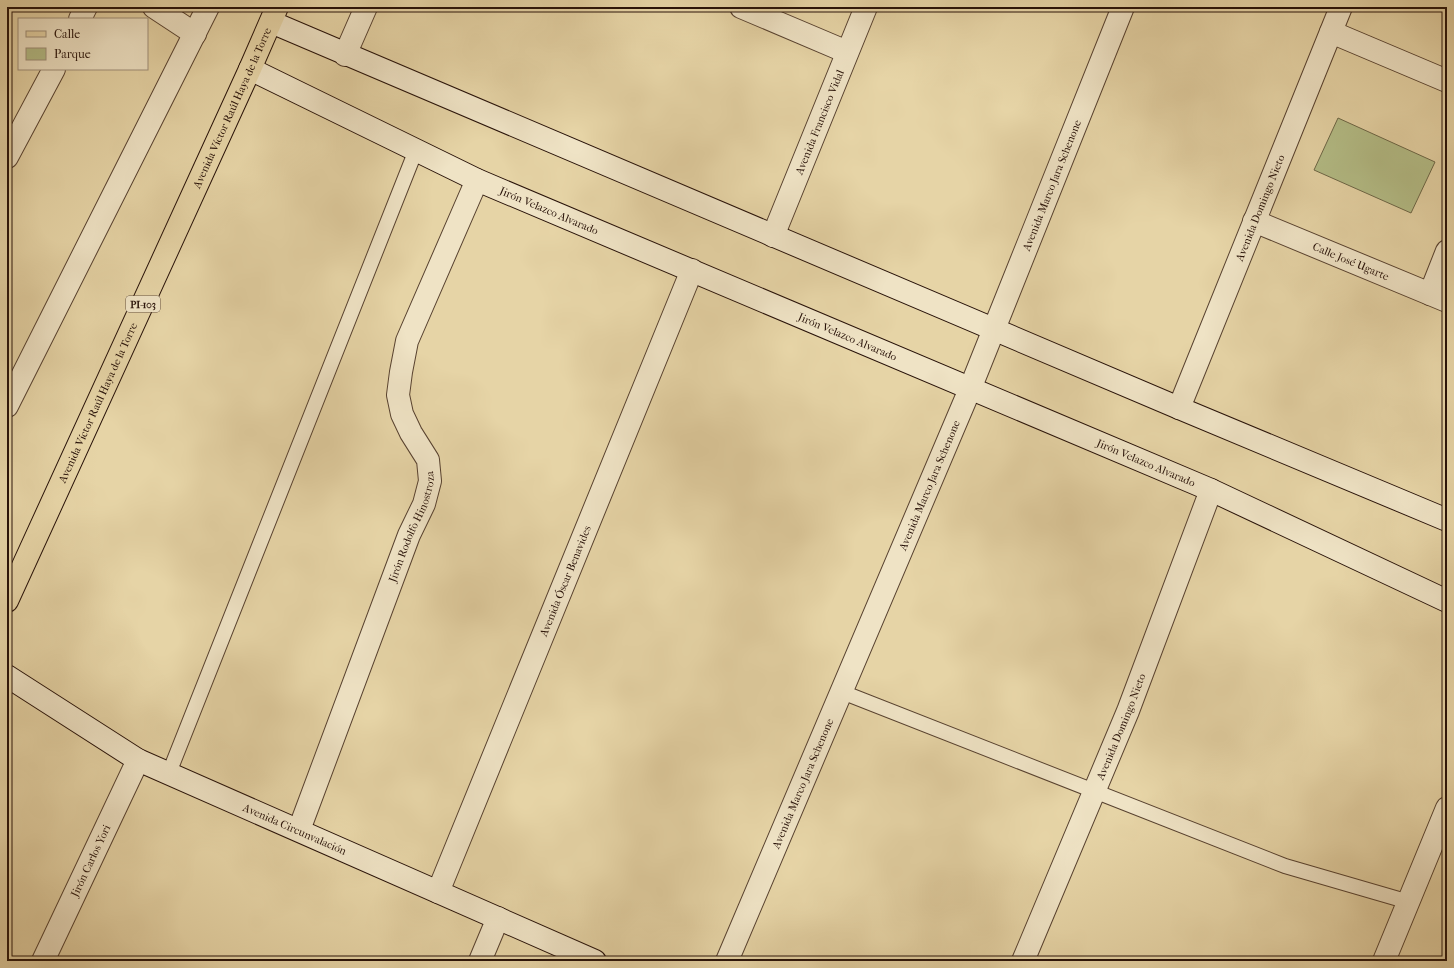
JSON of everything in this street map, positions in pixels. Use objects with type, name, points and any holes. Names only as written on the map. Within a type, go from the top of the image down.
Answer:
[{"type":"main road","name":"Avenida Víctor Raúl Haya de la Torre","points":[[7,601],[274,15]]},
{"type":"street","points":[[80,18],[86,7]]},
{"type":"street","points":[[154,7],[195,34]]},
{"type":"street","points":[[7,406],[208,7]]},
{"type":"street","points":[[345,55],[366,7]]},
{"type":"street","points":[[741,7],[847,52]]},
{"type":"street","name":"Avenida Francisco Vidal","points":[[773,236],[866,7]]},
{"type":"street","name":"Avenida Marco Jara Schenone","points":[[727,961],[970,389],[1124,7]]},
{"type":"street","name":"Avenida Domingo Nieto","points":[[1179,408],[1341,7]]},
{"type":"street","points":[[274,15],[345,55],[1447,520]]},
{"type":"street","points":[[1331,32],[1447,81]]},
{"type":"street","name":"Jirón Velazco Alvarado","points":[[250,69],[477,180],[1211,490],[1447,601]]},
{"type":"street","points":[[7,157],[53,70]]},
{"type":"street","name":"Jirón Rodolfo Hinostroza","points":[[298,830],[409,535],[424,504],[430,481],[428,460],[411,433],[402,414],[398,395],[401,372],[407,341],[477,180]]},
{"type":"street","name":"Calle José Ugarte","points":[[1254,221],[1438,298]]},
{"type":"street","points":[[1438,298],[1447,251]]},
{"type":"street","name":"Avenida Óscar Benavides","points":[[438,892],[692,270]]},
{"type":"street","name":"Avenida Domingo Nieto","points":[[1023,961],[1128,711],[1211,490]]},
{"type":"street","name":"Avenida Circunvalación","points":[[7,676],[138,760],[595,961]]},
{"type":"street","name":"Jirón Carlos Yori","points":[[44,961],[138,760]]},
{"type":"street","points":[[1384,961],[1447,808]]},
{"type":"street","points":[[480,961],[498,918]]},
{"type":"lane","points":[[169,773],[416,150]]},
{"type":"lane","points":[[842,692],[1285,866],[1409,902]]},
{"type":"green space","points":[[1338,118],[1435,162],[1411,213],[1314,170]]}]
